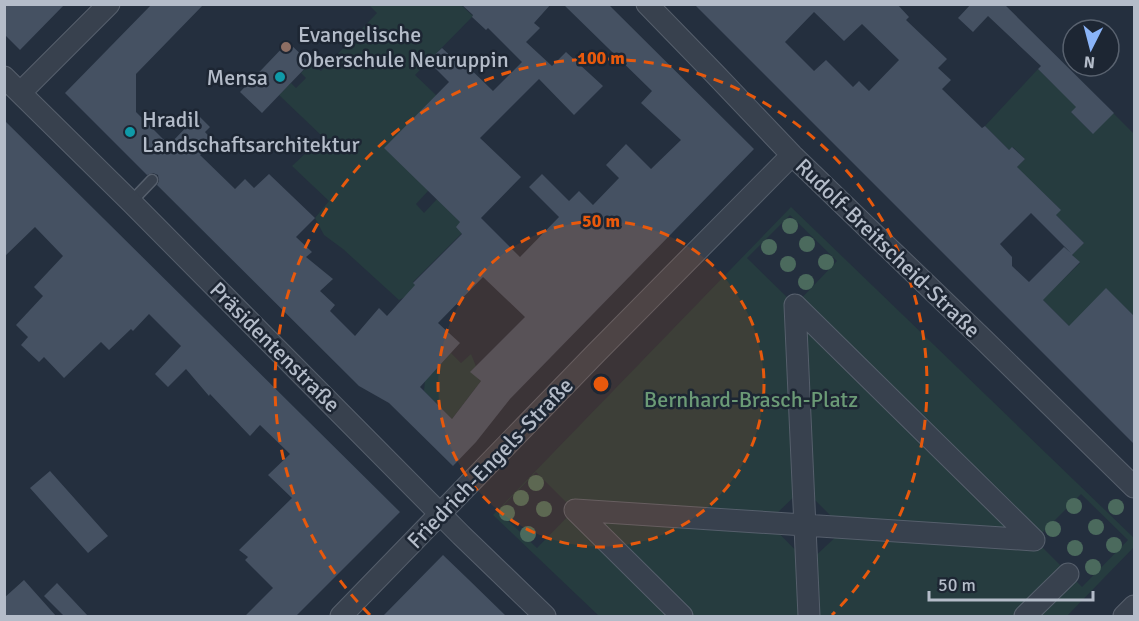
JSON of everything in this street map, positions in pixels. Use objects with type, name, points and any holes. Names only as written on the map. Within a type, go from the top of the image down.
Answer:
[{"type":"street","points":[[21,92],[109,4]]},
{"type":"street","name":"Rudolf-Breitscheid-Straße","points":[[647,4],[792,155],[1134,487]]},
{"type":"street","name":"Präsidentenstraße","points":[[4,77],[440,514],[545,616]]},
{"type":"street","name":"Friedrich-Engels-Straße","points":[[341,616],[792,155]]},
{"type":"street","points":[[682,616],[575,510],[805,524],[1034,540],[795,305],[805,524],[809,616]]},
{"type":"street","points":[[1025,616],[1068,574]]},
{"type":"street","points":[[1124,616],[1134,606]]},
{"type":"lane","points":[[131,202],[152,180]]},
{"type":"green space","points":[[369,5],[461,5],[473,16],[415,75],[436,95],[428,191],[416,204],[424,213],[437,199],[460,222],[462,233],[413,282],[418,287],[399,300],[343,249],[324,235],[315,218],[329,201],[292,166],[323,137],[279,95],[291,83],[296,88],[306,78],[301,73],[310,63],[321,71],[329,63],[377,13]]},
{"type":"green space","points":[[1038,69],[1079,105],[1071,112],[1092,133],[1113,113],[1134,134],[1134,316],[1106,289],[1099,356],[1035,292],[1047,295],[1080,263],[1072,255],[1084,243],[1056,215],[1060,209],[1037,187],[1003,181],[1025,159],[1013,147],[1009,150],[985,126]]},
{"type":"green space","name":"Bernhard-Brasch-Platz","points":[[791,207],[1134,538],[1134,547],[1067,616],[599,616],[493,515]],"holes":[[[790,215],[837,261],[795,305],[747,258]],[[536,472],[574,510],[537,548],[498,511]],[[803,488],[844,529],[808,563],[768,522]],[[1081,494],[1128,540],[1082,587],[1035,540]]]},
{"type":"green space","points":[[451,353],[461,363],[471,354],[480,376],[478,379],[481,381],[452,419],[424,391],[425,381]]},
{"type":"building","points":[[4,4],[65,4],[20,50],[4,34]]},
{"type":"building","points":[[152,4],[204,4],[136,74],[136,112],[169,145],[198,115],[210,127],[205,132],[215,143],[200,155],[235,189],[245,179],[254,188],[269,174],[315,218],[296,237],[312,252],[306,257],[333,279],[320,291],[335,305],[330,311],[355,336],[379,308],[387,316],[415,285],[413,283],[462,234],[456,227],[460,222],[384,148],[449,82],[428,61],[442,48],[456,61],[459,58],[493,91],[522,62],[488,28],[486,30],[472,17],[473,15],[461,4],[551,4],[534,23],[540,28],[526,42],[552,66],[566,52],[603,86],[574,115],[539,79],[480,138],[521,177],[481,218],[520,257],[559,217],[529,187],[542,174],[569,201],[579,191],[593,205],[619,178],[606,165],[626,144],[651,169],[681,140],[641,103],[652,91],[563,4],[608,4],[754,149],[510,399],[476,442],[453,466],[389,403],[359,386],[157,185],[158,175],[153,173],[147,175],[65,93]],"holes":[[[483,277],[525,317],[470,372],[481,381],[452,419],[420,387],[460,343],[438,323]]]},
{"type":"building","points":[[694,4],[897,4],[909,17],[906,20],[947,59],[938,68],[951,80],[942,89],[982,128],[985,126],[1009,150],[1012,147],[1025,159],[1017,167],[1061,210],[1056,215],[1084,243],[1072,255],[1080,262],[1043,300],[1069,326],[1106,288],[1134,316],[1134,444]],"holes":[[[814,12],[844,41],[862,24],[899,60],[869,91],[859,81],[853,87],[826,60],[814,71],[785,42]],[[1031,213],[1071,253],[1064,247],[1029,282],[1012,266],[1012,257],[1000,244]]]},
{"type":"building","points":[[971,4],[1004,4],[1061,60],[1061,78],[1079,78],[1114,113],[1093,134],[1071,112],[1076,107],[1038,69],[1041,66],[988,16],[973,32],[958,18]]},
{"type":"building","name":"Mensa","points":[[288,42],[310,63],[262,113],[240,92]]},
{"type":"building","points":[[4,120],[400,512],[296,616],[245,616],[273,588],[245,560],[248,557],[239,550],[292,498],[268,475],[290,454],[260,425],[250,436],[210,394],[209,396],[186,369],[168,387],[155,374],[181,346],[149,314],[133,331],[131,329],[109,350],[101,342],[64,378],[44,357],[39,362],[21,345],[28,337],[16,325],[43,296],[34,287],[63,256],[35,227],[4,257]]},
{"type":"building","points":[[50,471],[108,536],[88,553],[30,488]]},
{"type":"building","points":[[443,555],[468,579],[506,616],[383,616]]},
{"type":"building","points":[[24,580],[56,616],[4,616],[4,598]]},
{"type":"building","points":[[57,583],[88,616],[64,616],[44,596]]},
{"type":"place","name":"Evangelische Oberschule Neuruppin","points":[[286,47]]},
{"type":"place","name":"Mensa","points":[[280,77]]},
{"type":"place","name":"Hradil Landschaftsarchitektur","points":[[130,132]]}]
